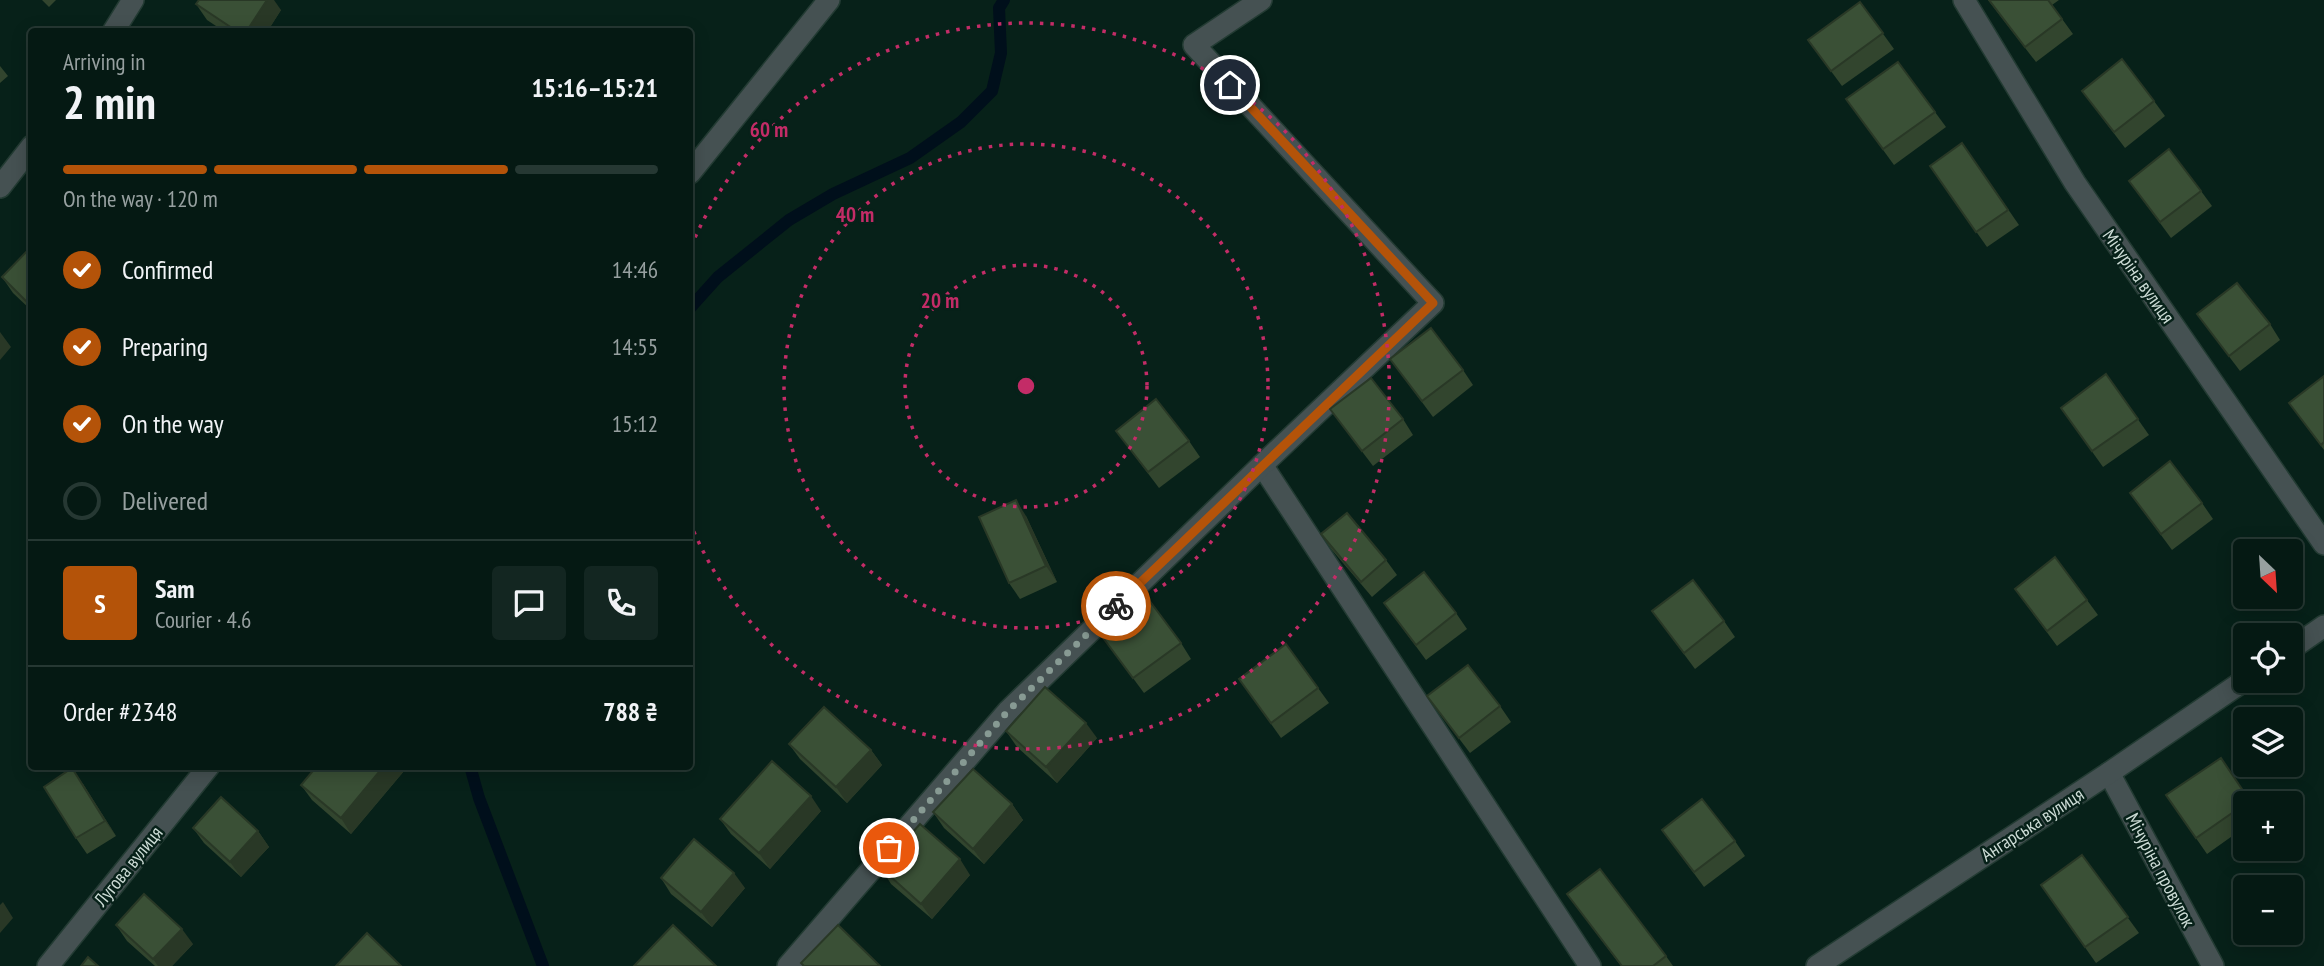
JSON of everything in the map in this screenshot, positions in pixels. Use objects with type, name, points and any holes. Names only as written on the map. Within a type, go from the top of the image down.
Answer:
[{"type":"street","points":[[116,28],[133,0]]},
{"type":"street","points":[[693,169],[829,0]]},
{"type":"street","points":[[788,966],[1008,711],[1433,303],[1194,45],[1261,0]]},
{"type":"street","name":"Мічуріна вулиця","points":[[1964,0],[2075,183],[2324,544]]},
{"type":"street","points":[[0,187],[28,151]]},
{"type":"street","points":[[1262,465],[1590,966]]},
{"type":"street","points":[[2303,641],[2324,626]]},
{"type":"street","name":"Ангарська вулиця","points":[[1817,966],[2233,688]]},
{"type":"street","name":"Лугова вулиця","points":[[48,966],[206,770]]},
{"type":"street","name":"Мічуріна провулок","points":[[2109,773],[2213,966]]},
{"type":"building","points":[[199,0],[267,0],[249,28],[232,28],[196,4]]},
{"type":"building","points":[[1989,0],[2048,0],[2062,19],[2025,47]]},
{"type":"building","points":[[1860,2],[1883,33],[1831,71],[1808,40]]},
{"type":"building","points":[[2122,59],[2154,101],[2114,132],[2082,91]]},
{"type":"building","points":[[1898,62],[1935,112],[1883,149],[1846,99]]},
{"type":"building","points":[[1962,143],[2008,210],[1976,232],[1930,166]]},
{"type":"building","points":[[2169,149],[2201,191],[2160,222],[2129,181]]},
{"type":"building","points":[[28,250],[28,303],[2,277]]},
{"type":"building","points":[[2237,283],[2270,324],[2229,356],[2197,314]]},
{"type":"building","points":[[1431,328],[1463,370],[1422,401],[1390,359]]},
{"type":"building","points":[[2106,374],[2138,419],[2092,451],[2061,408]]},
{"type":"building","points":[[2324,376],[2324,442],[2321,445],[2289,403]]},
{"type":"building","points":[[1371,378],[1403,419],[1362,451],[1330,409]]},
{"type":"building","points":[[1156,399],[1189,441],[1148,472],[1116,431]]},
{"type":"building","points":[[2170,461],[2202,503],[2161,534],[2130,493]]},
{"type":"building","points":[[1016,500],[1046,566],[1009,583],[979,517]]},
{"type":"building","points":[[1347,513],[1386,560],[1361,582],[1321,534]]},
{"type":"building","points":[[2055,557],[2087,600],[2047,631],[2015,589]]},
{"type":"building","points":[[1424,572],[1456,613],[1416,645],[1384,603]]},
{"type":"building","points":[[1693,580],[1724,621],[1684,653],[1652,611]]},
{"type":"building","points":[[1149,600],[1181,643],[1133,678],[1101,635]]},
{"type":"building","points":[[1286,644],[1318,688],[1271,723],[1239,679]]},
{"type":"building","points":[[1468,665],[1500,706],[1459,738],[1427,696]]},
{"type":"building","points":[[1045,687],[1086,723],[1046,767],[1006,731]]},
{"type":"building","points":[[824,707],[871,750],[836,787],[789,744]]},
{"type":"building","points":[[2221,758],[2243,791],[2233,791],[2233,812],[2196,838],[2166,795]]},
{"type":"building","points":[[772,761],[811,796],[759,853],[720,819]]},
{"type":"building","points":[[973,769],[1012,804],[973,849],[933,812]]},
{"type":"building","points":[[69,770],[73,770],[105,821],[76,838],[44,787]]},
{"type":"building","points":[[314,770],[381,770],[341,818],[301,785]]},
{"type":"building","points":[[221,797],[258,831],[230,862],[193,828]]},
{"type":"building","points":[[1702,799],[1735,841],[1694,872],[1662,830]]},
{"type":"building","points":[[920,824],[960,859],[921,904],[881,868]]},
{"type":"building","points":[[694,839],[734,873],[701,912],[661,878]]},
{"type":"building","points":[[2082,855],[2128,917],[2085,947],[2041,885]]},
{"type":"building","points":[[1600,869],[1666,956],[1653,966],[1622,966],[1567,894]]},
{"type":"building","points":[[144,894],[182,929],[153,959],[116,925]]},
{"type":"building","points":[[673,925],[716,966],[634,966]]},
{"type":"building","points":[[838,925],[880,966],[804,966],[801,963]]},
{"type":"building","points":[[367,933],[401,966],[336,966]]},
{"type":"building","points":[[88,957],[98,966],[81,966]]},
{"type":"waterway","points":[[693,305],[718,277],[789,220],[833,194],[910,158],[961,122],[992,91],[1001,53],[999,8],[1004,0]]},
{"type":"waterway","points":[[471,770],[479,798],[543,966]]},
{"type":"way so far","points":[[889,848],[1008,711],[1116,606]]},
{"type":"route","points":[[1116,606],[1433,303],[1230,85]]}]
